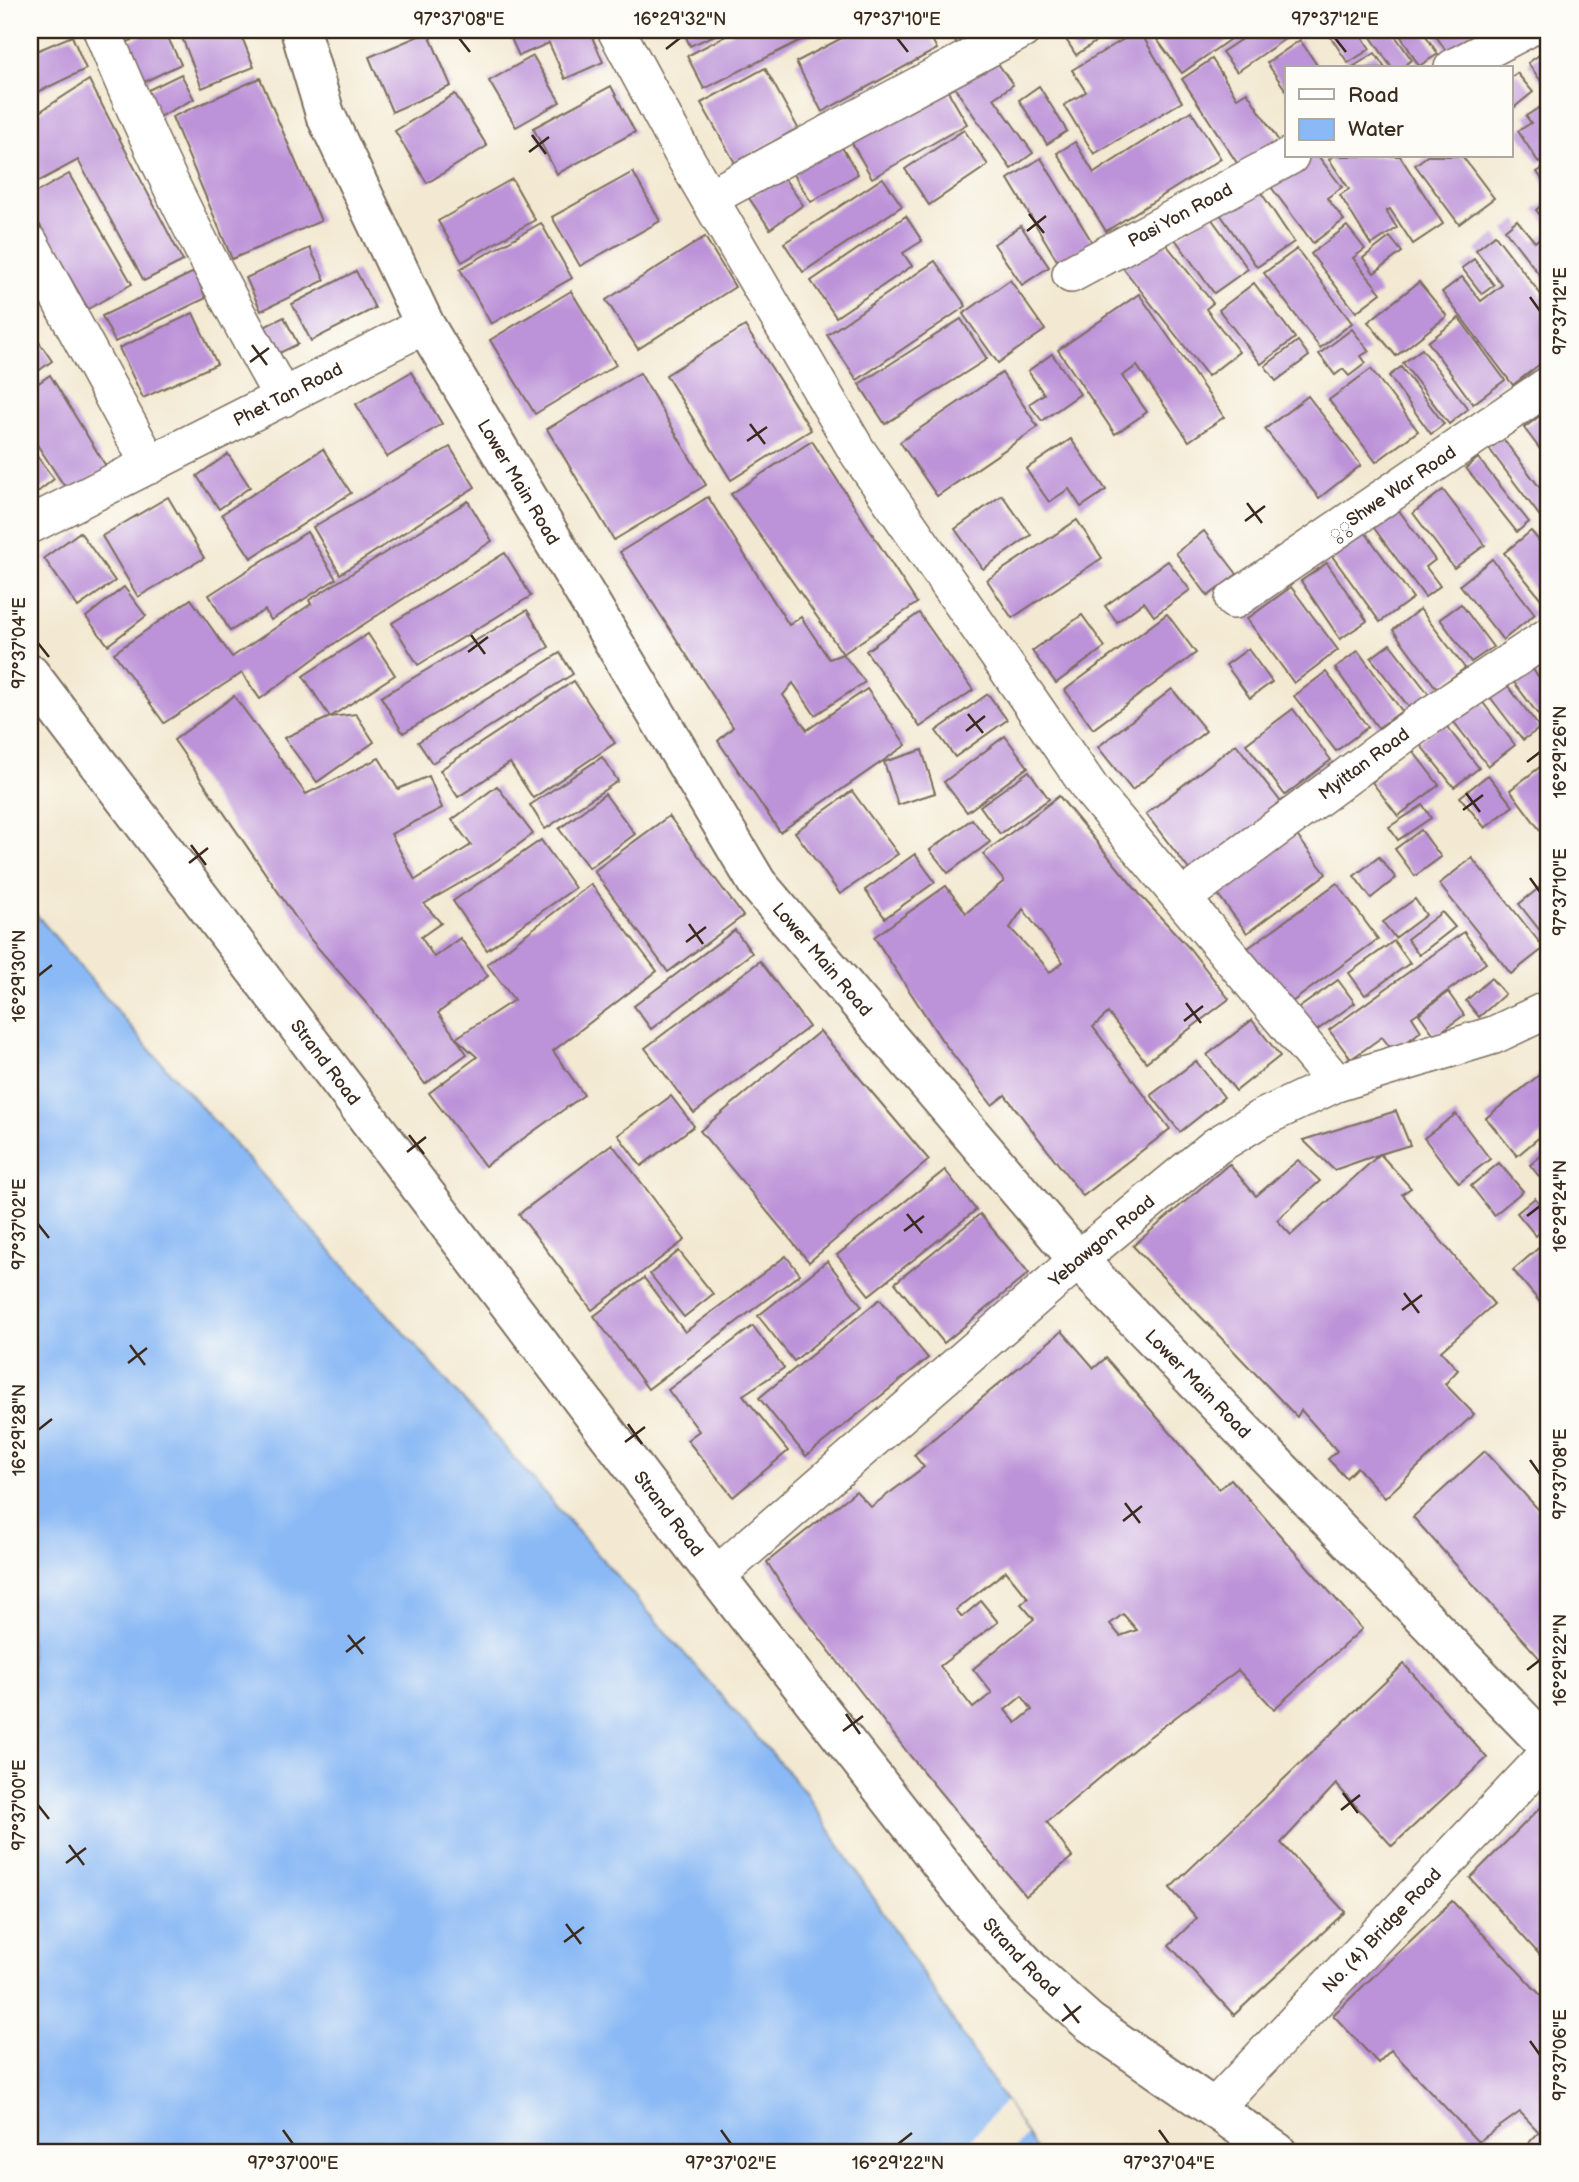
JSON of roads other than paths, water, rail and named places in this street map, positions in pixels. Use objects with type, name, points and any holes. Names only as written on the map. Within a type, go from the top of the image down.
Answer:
[{"type":"main road","name":"Lower Main Road","points":[[300,30],[325,114],[425,325],[757,883],[1078,1260],[1549,1747]]},
{"type":"main road","name":"Strand Road","points":[[30,674],[716,1576],[980,1914],[1030,1969],[1089,2022],[1277,2152]]},
{"type":"street","points":[[102,30],[125,89],[216,278],[283,398]]},
{"type":"street","points":[[616,30],[709,198],[857,451],[1092,791],[1336,1083]]},
{"type":"street","points":[[709,198],[1022,30]]},
{"type":"street","points":[[1457,66],[1525,30]]},
{"type":"street","name":"Pasi Yon Road","points":[[1071,274],[1286,158]]},
{"type":"street","points":[[30,244],[150,465]]},
{"type":"street","name":"Phet Tan Road","points":[[30,525],[425,325]]},
{"type":"street","name":"ွွShwe War Road","points":[[1234,600],[1549,385]]},
{"type":"street","name":"Myittan Road","points":[[1182,898],[1419,723],[1549,636]]},
{"type":"street","name":"Yebawgon Road","points":[[716,1576],[1078,1260],[1216,1146],[1260,1119],[1336,1083],[1494,1035],[1549,1009]]},
{"type":"street","name":"No. (4) Bridge Road","points":[[1215,2107],[1549,1753]]},
{"type":"water","points":[[30,907],[150,1050],[418,1348],[805,1792],[1038,2152],[30,2152]]}]
